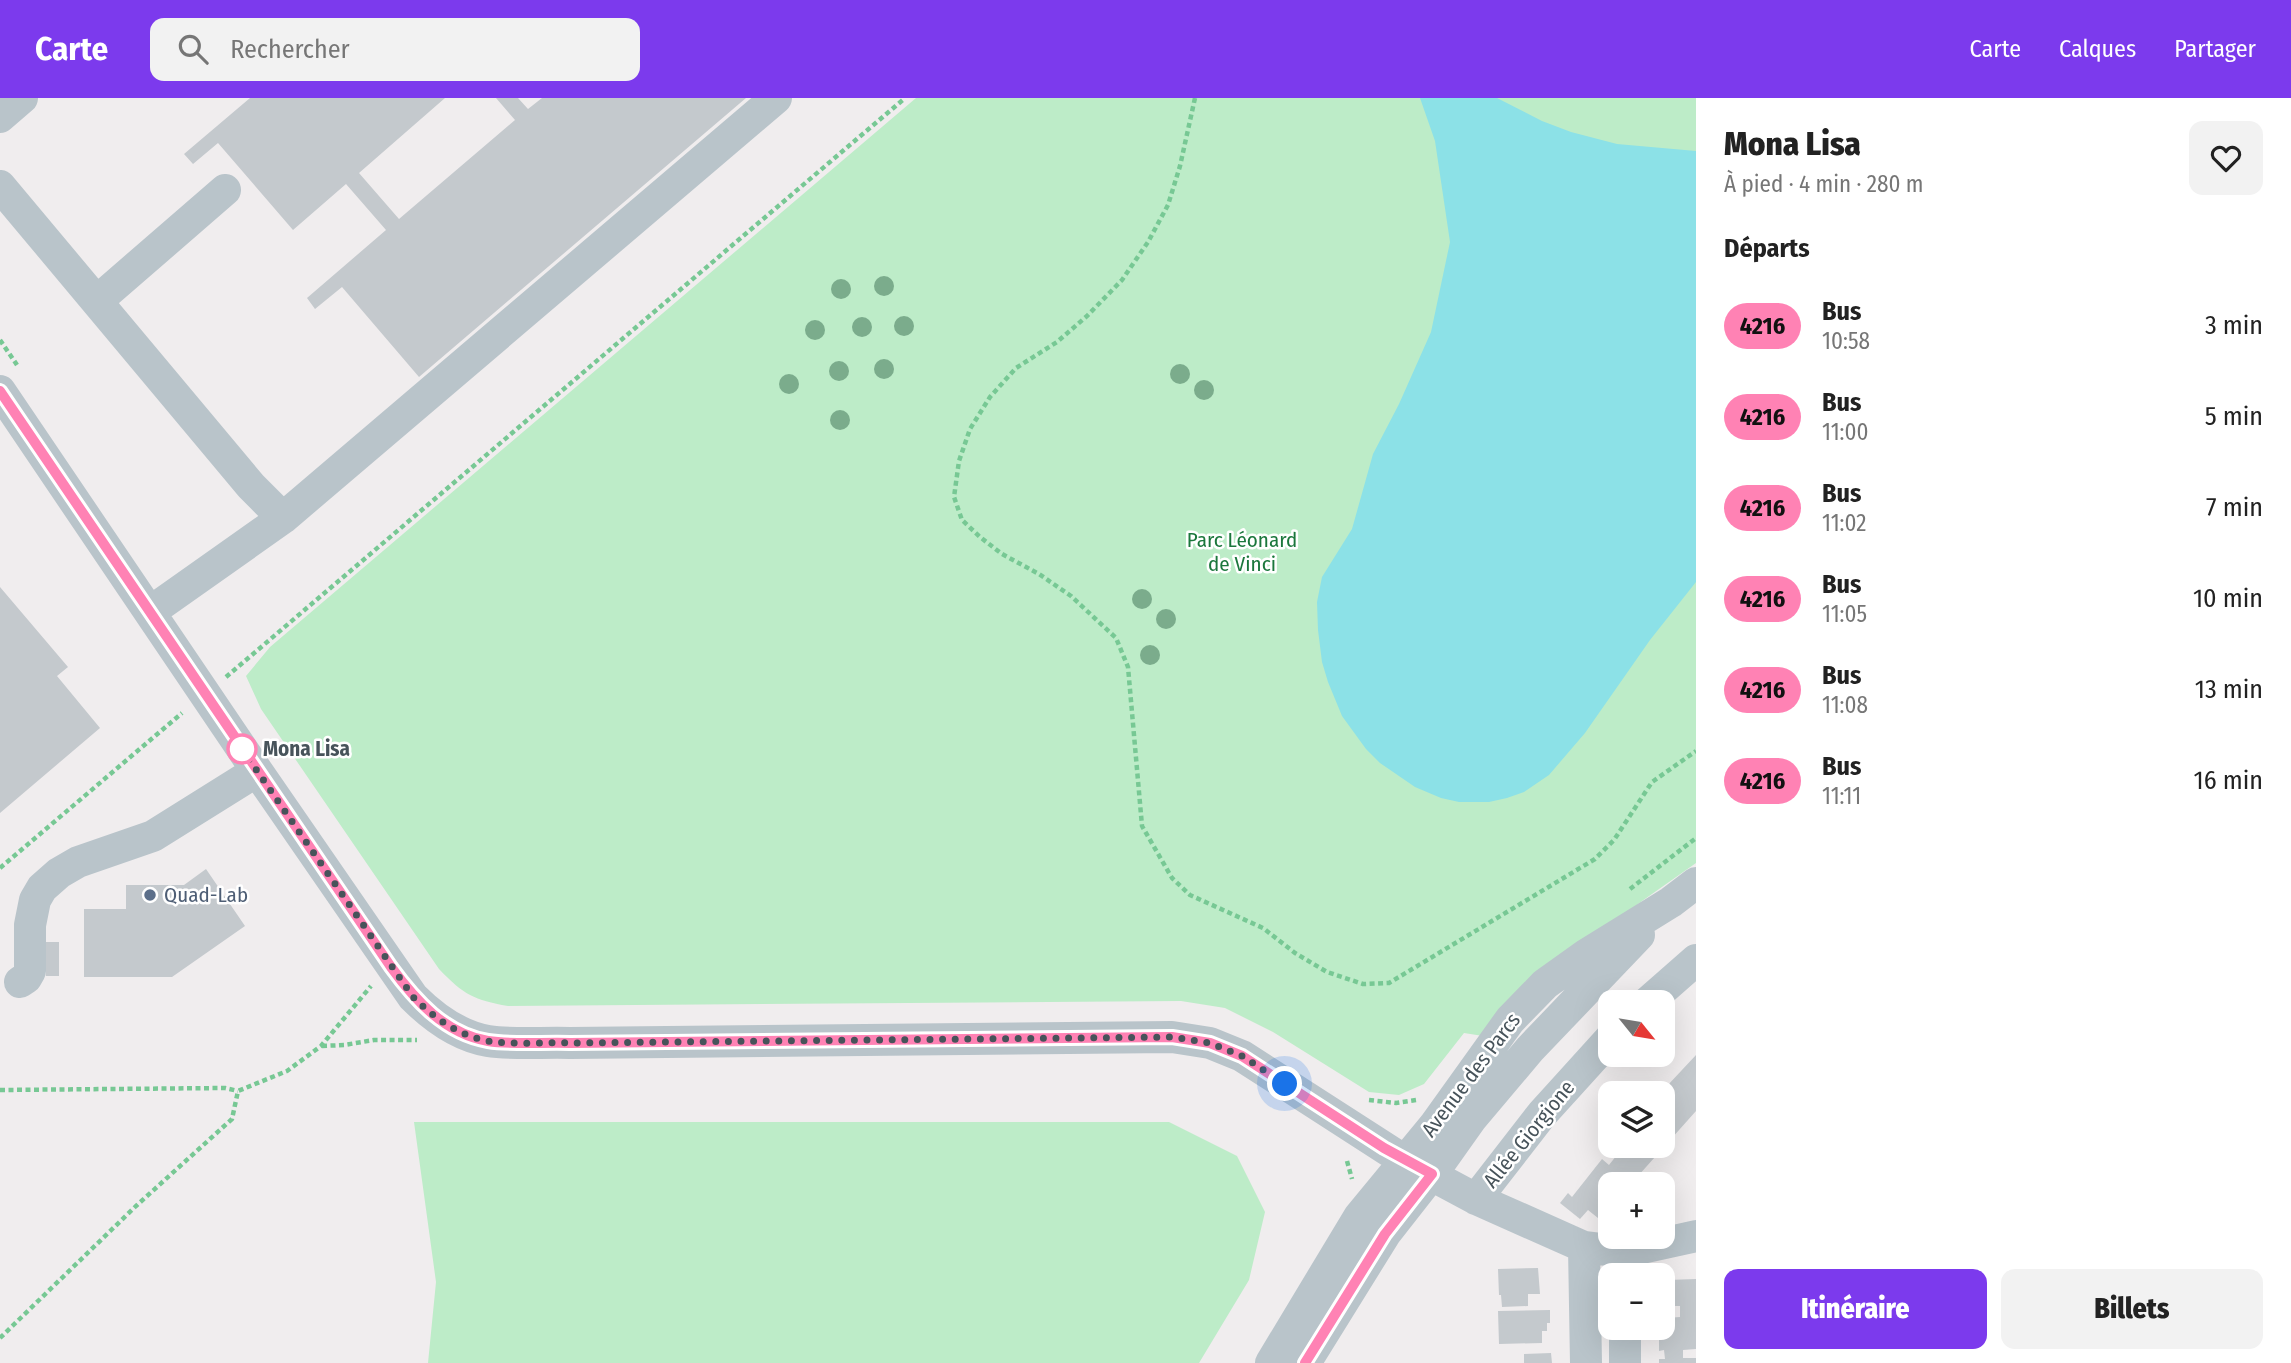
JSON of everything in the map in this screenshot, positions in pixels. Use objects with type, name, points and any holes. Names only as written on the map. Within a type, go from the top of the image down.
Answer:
[{"type":"street","points":[[0,117],[22,98]]},
{"type":"street","points":[[150,612],[283,518],[776,98]]},
{"type":"street","points":[[0,186],[251,486],[283,518]]},
{"type":"street","points":[[97,301],[225,190]]},
{"type":"street","points":[[11,382],[150,612],[257,771],[376,981],[413,997],[429,1013],[467,1035],[488,1041],[570,1043],[1172,1037],[1210,1043],[1242,1056],[1418,1167],[1476,1199],[1622,1263]]},
{"type":"street","points":[[20,982],[30,971],[30,925],[34,900],[42,888],[59,873],[78,862],[153,836],[257,771]]},
{"type":"street","name":"Avenue des Parcs","points":[[1305,1363],[1385,1234],[1418,1167],[1434,1126],[1510,1020],[1545,984],[1684,892]]},
{"type":"street","points":[[1662,990],[1696,960]]},
{"type":"street","name":"Allée Giorgione","points":[[1476,1199],[1542,1114],[1598,1051]]},
{"type":"street","name":"Avenue des Parcs","points":[[1271,1363],[1359,1217],[1418,1167]]},
{"type":"street","points":[[1627,1263],[1696,1236]]},
{"type":"street","points":[[1584,1247],[1586,1363]]},
{"type":"street","points":[[1625,1340],[1625,1363]]},
{"type":"path","points":[[0,869],[905,98]]},
{"type":"path","points":[[1195,98],[1168,205],[1148,242],[1122,280],[1087,316],[1057,342],[1016,369],[989,397],[970,429],[959,461],[954,497],[962,520],[980,537],[1002,554],[1039,574],[1071,596],[1116,638],[1128,667],[1142,826],[1172,878],[1190,895],[1263,928],[1295,953],[1327,972],[1363,984],[1389,983],[1595,859],[1614,840],[1652,782],[1696,751]]},
{"type":"path","points":[[0,340],[11,382]]},
{"type":"path","points":[[191,722],[221,664]]},
{"type":"path","points":[[0,1090],[146,1087],[225,1088],[238,1091],[287,1071],[321,1046],[376,981]]},
{"type":"path","points":[[408,1033],[427,1045]]},
{"type":"path","points":[[321,1046],[374,1040],[419,1040]]},
{"type":"path","points":[[0,1338],[136,1206],[232,1119],[238,1091]]},
{"type":"path","points":[[1362,1097],[1377,1102],[1417,1100]]},
{"type":"path","points":[[1342,1154],[1350,1166],[1353,1187]]},
{"type":"green space","name":"Parc Léonard de Vinci","points":[[916,98],[1696,98],[1696,863],[1567,960],[1483,1036],[1464,1033],[1424,1084],[1399,1095],[1369,1092],[1273,1032],[1225,1008],[1181,1001],[508,1006],[486,1001],[463,991],[439,969],[261,709],[246,676],[270,647]]},
{"type":"green space","points":[[414,1122],[1169,1122],[1237,1156],[1265,1212],[1249,1280],[1199,1363],[428,1363],[436,1282]]},
{"type":"water","points":[[1420,98],[1497,98],[1542,121],[1571,132],[1617,144],[1696,151],[1696,582],[1650,640],[1585,733],[1549,775],[1524,792],[1489,802],[1459,802],[1415,787],[1380,763],[1366,749],[1342,716],[1328,682],[1322,662],[1318,630],[1317,602],[1322,577],[1352,529],[1373,454],[1431,332],[1450,242],[1435,141]]},
{"type":"building","points":[[250,98],[445,98],[359,173],[399,219],[515,120],[496,98],[518,98],[528,109],[542,98],[746,98],[419,377],[342,287],[315,309],[307,298],[386,230],[346,184],[293,230],[218,143],[193,164],[184,154]]},
{"type":"building","points":[[0,587],[68,667],[57,676],[100,728],[0,813]]},
{"type":"building","points":[[206,869],[245,926],[172,977],[84,977],[84,909],[126,909],[126,885],[184,885]]},
{"type":"building","points":[[46,942],[59,942],[59,976],[46,976]]},
{"type":"building","points":[[1696,1055],[1696,1111],[1675,1135],[1675,1081],[1672,1081]]},
{"type":"building","points":[[1615,1158],[1654,1158],[1642,1172],[1598,1172],[1598,1218],[1588,1210],[1580,1219],[1560,1203],[1568,1193],[1572,1197],[1602,1159],[1609,1165]]},
{"type":"building","points":[[1538,1268],[1540,1294],[1528,1294],[1528,1306],[1502,1307],[1498,1269]]},
{"type":"building","points":[[1696,1279],[1696,1349],[1683,1350],[1683,1358],[1696,1358],[1696,1363],[1659,1363],[1659,1359],[1665,1359],[1664,1350],[1659,1351],[1659,1340],[1675,1340],[1675,1317],[1680,1317],[1680,1306],[1675,1306],[1675,1280]]},
{"type":"building","points":[[1550,1310],[1550,1323],[1547,1323],[1547,1331],[1542,1331],[1542,1343],[1499,1344],[1498,1311]]},
{"type":"building","points":[[1551,1353],[1552,1363],[1524,1363],[1524,1354]]},
{"type":"bus line","name":"4216","points":[[0,391],[391,967],[413,997],[429,1013],[467,1035],[488,1041],[570,1043],[1172,1037],[1210,1043],[1242,1056],[1384,1148],[1432,1174],[1385,1234],[1305,1363]]},
{"type":"place","name":"Mona Lisa","points":[[242,749]]},
{"type":"place","name":"Quad-Lab","points":[[150,895]]},
{"type":"route","points":[[242,749],[413,997],[429,1013],[467,1035],[488,1041],[570,1043],[1172,1037],[1210,1043],[1242,1056],[1285,1084]]}]
